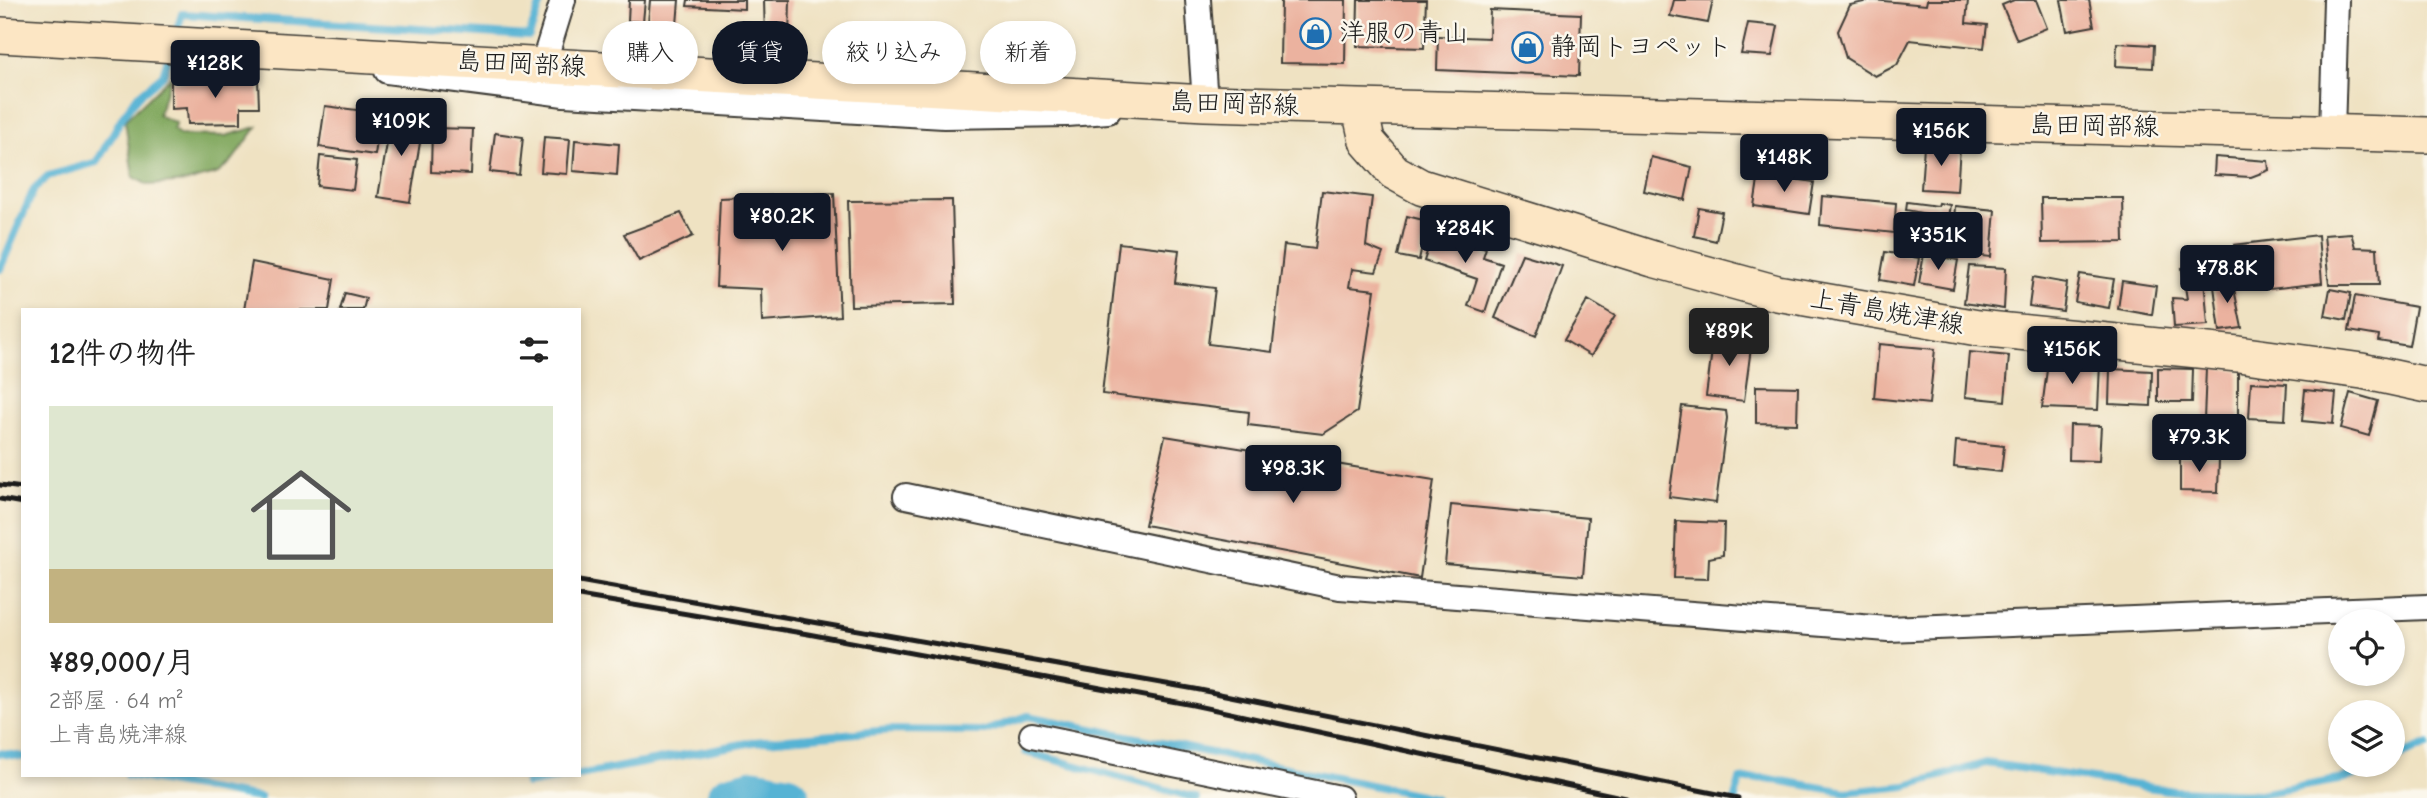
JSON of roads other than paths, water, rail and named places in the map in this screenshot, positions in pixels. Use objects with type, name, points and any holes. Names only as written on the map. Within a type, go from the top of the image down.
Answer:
[{"type":"main road","name":"島田岡部線","points":[[0,35],[1205,103],[2427,135]]},
{"type":"main road","name":"上青島焼津線","points":[[1360,109],[1367,141],[1394,172],[1421,187],[1777,293],[1978,328],[2238,354],[2362,371],[2427,385]]},
{"type":"street","points":[[543,65],[562,0]]},
{"type":"street","points":[[267,50],[424,77],[564,94],[944,116],[1067,114],[1205,103],[1198,0]]},
{"type":"street","points":[[2332,132],[2336,0]]},
{"type":"street","points":[[906,496],[1340,587],[1888,629],[2427,607]]},
{"type":"street","points":[[1032,735],[1340,798]]},
{"type":"waterway","points":[[175,37],[182,14],[529,36],[542,0]]},
{"type":"waterway","points":[[0,269],[34,189],[48,176],[97,162],[123,116],[138,96],[163,75],[170,52]]},
{"type":"waterway","points":[[581,775],[753,742],[891,730],[985,731],[1028,716],[1435,798]]},
{"type":"waterway","points":[[2405,754],[2427,745]]},
{"type":"waterway","points":[[1026,752],[1196,798]]},
{"type":"waterway","points":[[0,753],[21,757]]},
{"type":"waterway","points":[[1735,798],[1740,780],[1764,778],[1846,792],[1906,786],[1986,763],[2174,791],[2259,794],[2349,777]]},
{"type":"waterway","points":[[139,777],[260,798]]},
{"type":"waterway","points":[[527,784],[565,777]]},
{"type":"waterway","points":[[730,798],[754,792],[787,798]]},
{"type":"railway","points":[[0,485],[21,488]]},
{"type":"railway","points":[[0,499],[21,503]]},
{"type":"railway","points":[[581,581],[1195,689],[1738,798]]},
{"type":"railway","points":[[581,596],[808,634],[1193,705],[1626,798]]},
{"type":"place","name":"洋服の青山","points":[[1316,33]]},
{"type":"place","name":"静岡トヨペット","points":[[1527,47]]}]
